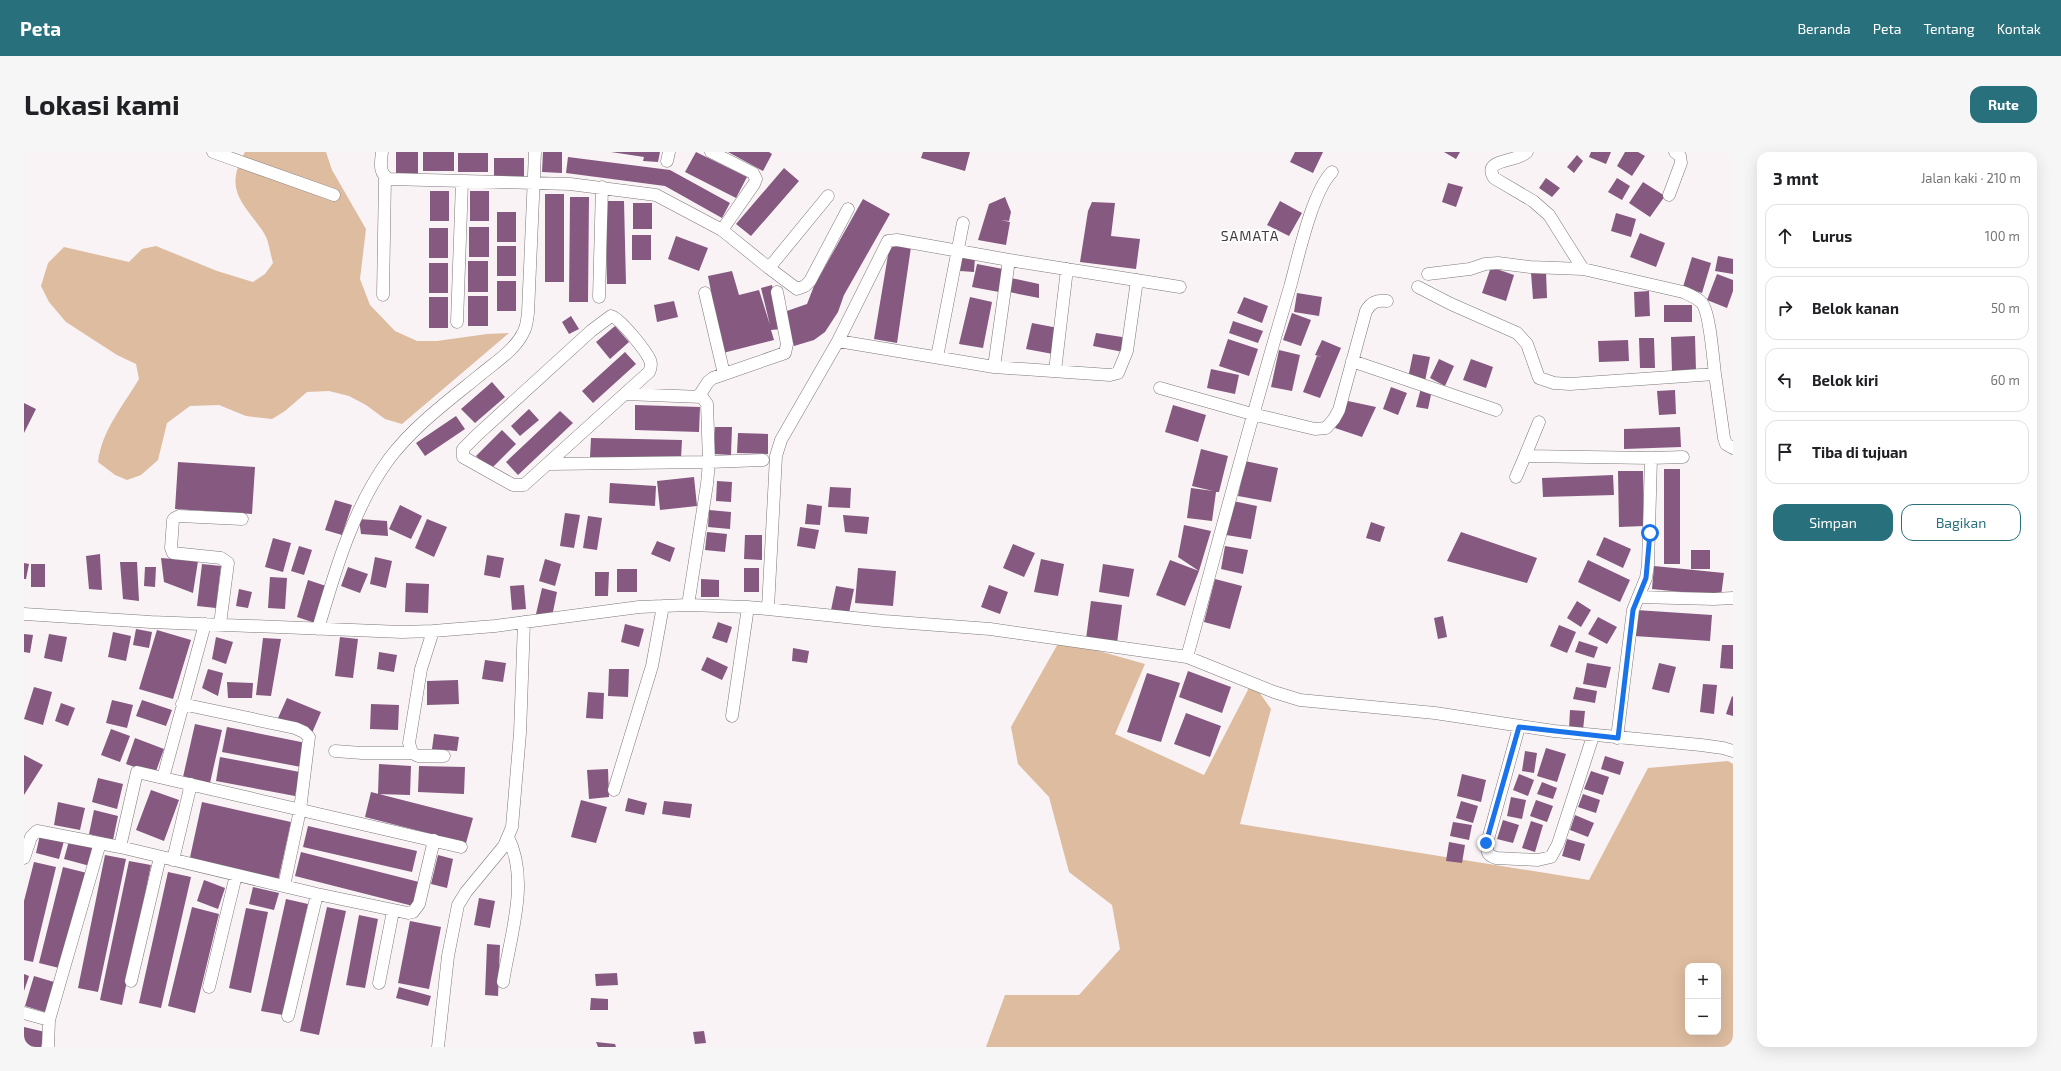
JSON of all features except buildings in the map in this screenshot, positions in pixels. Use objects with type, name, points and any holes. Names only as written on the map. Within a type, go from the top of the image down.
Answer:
[{"type":"street","points":[[213,152],[334,195]]},
{"type":"street","points":[[382,152],[381,171],[385,177],[383,295]]},
{"type":"street","points":[[318,628],[330,587],[348,539],[365,501],[388,460],[406,438],[496,362],[517,342],[524,333],[528,313],[535,152]]},
{"type":"street","points":[[711,152],[749,171],[755,176],[756,179],[722,230]]},
{"type":"street","points":[[1527,152],[1519,158],[1494,164],[1490,172],[1494,178],[1533,200],[1548,215],[1583,269]]},
{"type":"street","points":[[1669,195],[1681,163],[1680,156],[1675,152]]},
{"type":"street","points":[[1188,657],[1252,414],[1318,191],[1332,172]]},
{"type":"street","points":[[385,177],[395,180],[534,182],[602,187],[656,195],[722,230],[797,289],[810,281],[848,209]]},
{"type":"street","points":[[457,322],[462,182]]},
{"type":"street","points":[[599,297],[602,187]]},
{"type":"street","points":[[769,268],[828,196]]},
{"type":"street","points":[[937,357],[963,223]]},
{"type":"street","points":[[768,608],[776,456],[781,440],[838,341],[888,241],[897,240],[1009,260],[1180,287]]},
{"type":"street","points":[[994,367],[1009,260]]},
{"type":"street","points":[[1428,274],[1470,269],[1485,264],[1498,263],[1530,267],[1583,269],[1683,292],[1695,297],[1703,304],[1707,315],[1724,438],[1726,444],[1733,448]]},
{"type":"street","points":[[1055,371],[1067,269]]},
{"type":"street","points":[[838,341],[994,367],[1110,375],[1118,373],[1127,351],[1137,280]]},
{"type":"street","points":[[1418,287],[1451,304],[1517,333],[1527,344],[1539,378],[1554,383],[1570,384],[1715,374]]},
{"type":"street","points":[[699,396],[708,382],[724,374],[782,354],[787,350],[777,292]]},
{"type":"street","points":[[705,293],[724,374]]},
{"type":"street","points":[[1160,388],[1252,414],[1315,429],[1326,428],[1334,419],[1339,410],[1363,318],[1370,304],[1378,300],[1387,301]]},
{"type":"street","points":[[611,316],[625,327],[651,363],[649,372],[549,464],[528,483],[519,486],[513,485],[465,460],[462,452],[477,435],[524,392],[591,331],[611,316]]},
{"type":"street","points":[[1352,361],[1496,410]]},
{"type":"street","points":[[625,394],[699,396],[705,399],[708,404],[709,462],[707,484],[688,605]]},
{"type":"street","points":[[1516,477],[1539,422]]},
{"type":"street","points":[[1525,456],[1651,458],[1683,457]]},
{"type":"street","points":[[1618,738],[1633,610],[1646,578],[1648,565],[1651,458]]},
{"type":"street","points":[[549,464],[763,460]]},
{"type":"street","points":[[220,624],[228,563],[221,558],[173,553],[171,548],[173,520],[179,516],[242,519]]},
{"type":"street","points":[[1638,597],[1733,598]]},
{"type":"street","points":[[24,614],[151,622],[433,631],[524,622],[640,607],[688,605],[768,608],[884,621],[990,628],[1188,657],[1274,692],[1300,700],[1435,713],[1519,727],[1593,736],[1701,745],[1723,748],[1733,752]]},
{"type":"street","points":[[614,790],[652,666],[663,606]]},
{"type":"street","points":[[732,716],[748,607]]},
{"type":"street","points":[[438,1047],[449,949],[458,905],[466,892],[497,855],[512,827],[515,809],[520,734],[524,622]]},
{"type":"street","points":[[163,778],[205,624]]},
{"type":"street","points":[[412,753],[409,743],[419,680],[433,631]]},
{"type":"street","points":[[182,704],[304,732],[309,737],[310,742],[300,810],[284,886]]},
{"type":"street","points":[[1519,727],[1486,843],[1486,852],[1490,856],[1496,858],[1538,860],[1551,857],[1558,844],[1593,736]]},
{"type":"street","points":[[335,751],[362,753],[412,753],[418,756],[444,756]]},
{"type":"street","points":[[120,847],[137,772],[462,847]]},
{"type":"street","points":[[173,860],[191,784]]},
{"type":"street","points":[[24,858],[31,837],[37,831],[120,847],[317,894],[408,913],[417,908],[434,840]]},
{"type":"street","points":[[503,982],[514,919],[518,879],[514,850],[508,837]]},
{"type":"street","points":[[48,1047],[49,1020],[100,843]]},
{"type":"street","points":[[131,982],[160,857]]},
{"type":"street","points":[[209,987],[236,875]]},
{"type":"street","points":[[288,1016],[317,894]]},
{"type":"street","points":[[379,983],[393,911]]},
{"type":"street","points":[[24,1013],[49,1020]]},
{"type":"shaded area","points":[[245,152],[326,152],[332,170],[366,229],[360,279],[370,305],[395,331],[417,341],[437,341],[487,334],[509,333],[402,424],[385,419],[366,405],[349,396],[329,391],[307,392],[285,411],[272,419],[246,416],[219,405],[190,406],[167,423],[158,460],[141,475],[127,480],[115,475],[98,462],[104,439],[114,419],[139,379],[136,364],[117,355],[66,322],[49,302],[41,286],[48,263],[64,247],[129,262],[142,249],[156,246],[217,271],[253,282],[265,274],[273,263],[266,236],[238,196],[236,177],[239,165]]},
{"type":"shaded area","points":[[1060,640],[1145,664],[1115,734],[1204,775],[1252,682],[1271,709],[1240,824],[1589,880],[1648,768],[1728,761],[1733,764],[1733,1047],[986,1047],[1005,995],[1079,995],[1120,949],[1112,905],[1069,872],[1049,797],[1018,764],[1011,727]]},
{"type":"district","name":"SAMATA","points":[[1250,236]]},
{"type":"route","points":[[1486,843],[1519,727],[1618,738],[1633,610],[1634,604],[1646,578],[1650,533]]}]
